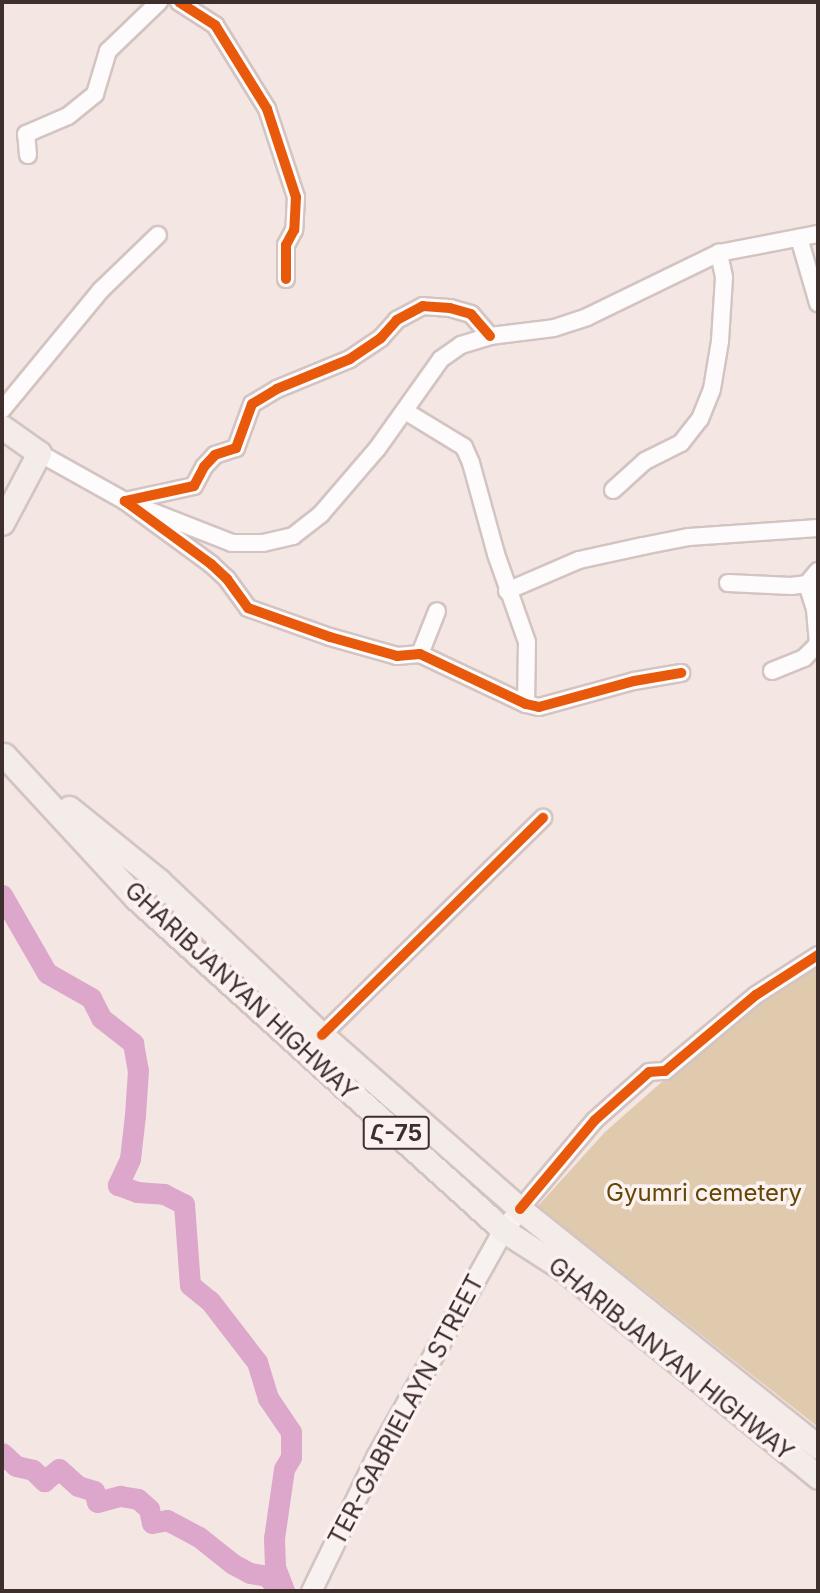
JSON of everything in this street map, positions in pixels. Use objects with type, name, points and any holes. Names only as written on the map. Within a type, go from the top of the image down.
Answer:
[{"type":"highway","points":[[2,427],[38,453],[2,523]]},
{"type":"highway","name":"GHARIBJANYAN HIGHWAY","points":[[3,754],[159,881],[323,1035],[520,1209],[818,1447]]},
{"type":"highway","name":"GHARIBJANYAN HIGHWAY","points":[[3,754],[136,898],[503,1230],[562,1268],[818,1476]]},
{"type":"main road","name":"TER-GABRIELAYN STREET","points":[[311,1591],[376,1457],[503,1230],[520,1209]]},
{"type":"street","points":[[28,156],[26,134],[68,116],[95,94],[108,51],[159,2]]},
{"type":"street","points":[[179,2],[215,25],[267,109],[296,197],[294,230],[286,245],[286,279]]},
{"type":"street","points":[[125,501],[232,542],[263,543],[293,536],[321,514],[377,449],[441,359],[461,345],[490,336],[554,328],[587,317],[719,253],[818,234]]},
{"type":"street","points":[[2,410],[101,290],[158,235]]},
{"type":"street","points":[[799,238],[818,303]]},
{"type":"street","points":[[613,490],[645,460],[681,443],[700,419],[712,389],[720,341],[724,277],[719,253]]},
{"type":"street","points":[[125,501],[194,486],[204,467],[215,455],[236,448],[252,404],[277,389],[350,359],[381,338],[397,320],[424,306],[450,307],[471,314],[490,336]]},
{"type":"street","points":[[405,411],[464,447],[471,463],[507,591],[527,642],[526,704]]},
{"type":"street","points":[[38,453],[125,501],[211,564],[227,579],[248,608],[330,637],[397,656],[420,654],[526,704],[540,707],[634,681],[681,673]]},
{"type":"street","points":[[507,591],[579,560],[643,545],[689,537],[818,528]]},
{"type":"street","points":[[728,583],[791,586],[813,577],[818,645],[804,658],[772,671]]},
{"type":"street","points":[[420,654],[437,611]]},
{"type":"street","points":[[323,1035],[543,817]]},
{"type":"street","points":[[520,1209],[595,1120],[649,1072],[665,1071],[756,995],[818,955]]},
{"type":"green space","points":[[117,856],[494,1207],[488,1213],[112,862]]},
{"type":"green space","name":"Gyumri cemetery","points":[[818,961],[818,1427],[538,1206],[605,1132],[757,998]]},
{"type":"waterway","points":[[2,895],[47,973],[91,998],[101,1018],[133,1043],[138,1070],[135,1115],[130,1159],[118,1185],[137,1192],[164,1194],[184,1204],[190,1285],[210,1301],[257,1362],[268,1398],[291,1432],[291,1457],[284,1469],[274,1538],[275,1567],[284,1591]]},
{"type":"waterway","points":[[2,1453],[16,1466],[33,1470],[44,1481],[59,1469],[78,1486],[94,1491],[97,1502],[120,1496],[138,1499],[149,1509],[152,1523],[167,1520],[199,1537],[233,1564],[250,1573],[267,1576],[279,1591]]},
{"type":"cycle path","points":[[179,2],[215,25],[267,109],[296,197],[294,230],[286,245],[286,279]]},
{"type":"cycle path","points":[[490,336],[471,314],[450,308],[423,306],[397,320],[381,338],[350,359],[277,389],[252,404],[236,448],[215,455],[204,467],[194,486],[125,501],[211,564],[227,579],[248,608],[330,637],[397,656],[420,654],[526,704],[539,707],[634,681],[681,673]]},
{"type":"cycle path","points":[[322,1035],[543,818]]},
{"type":"cycle path","points":[[520,1209],[595,1120],[649,1072],[665,1071],[756,995],[818,955]]}]
